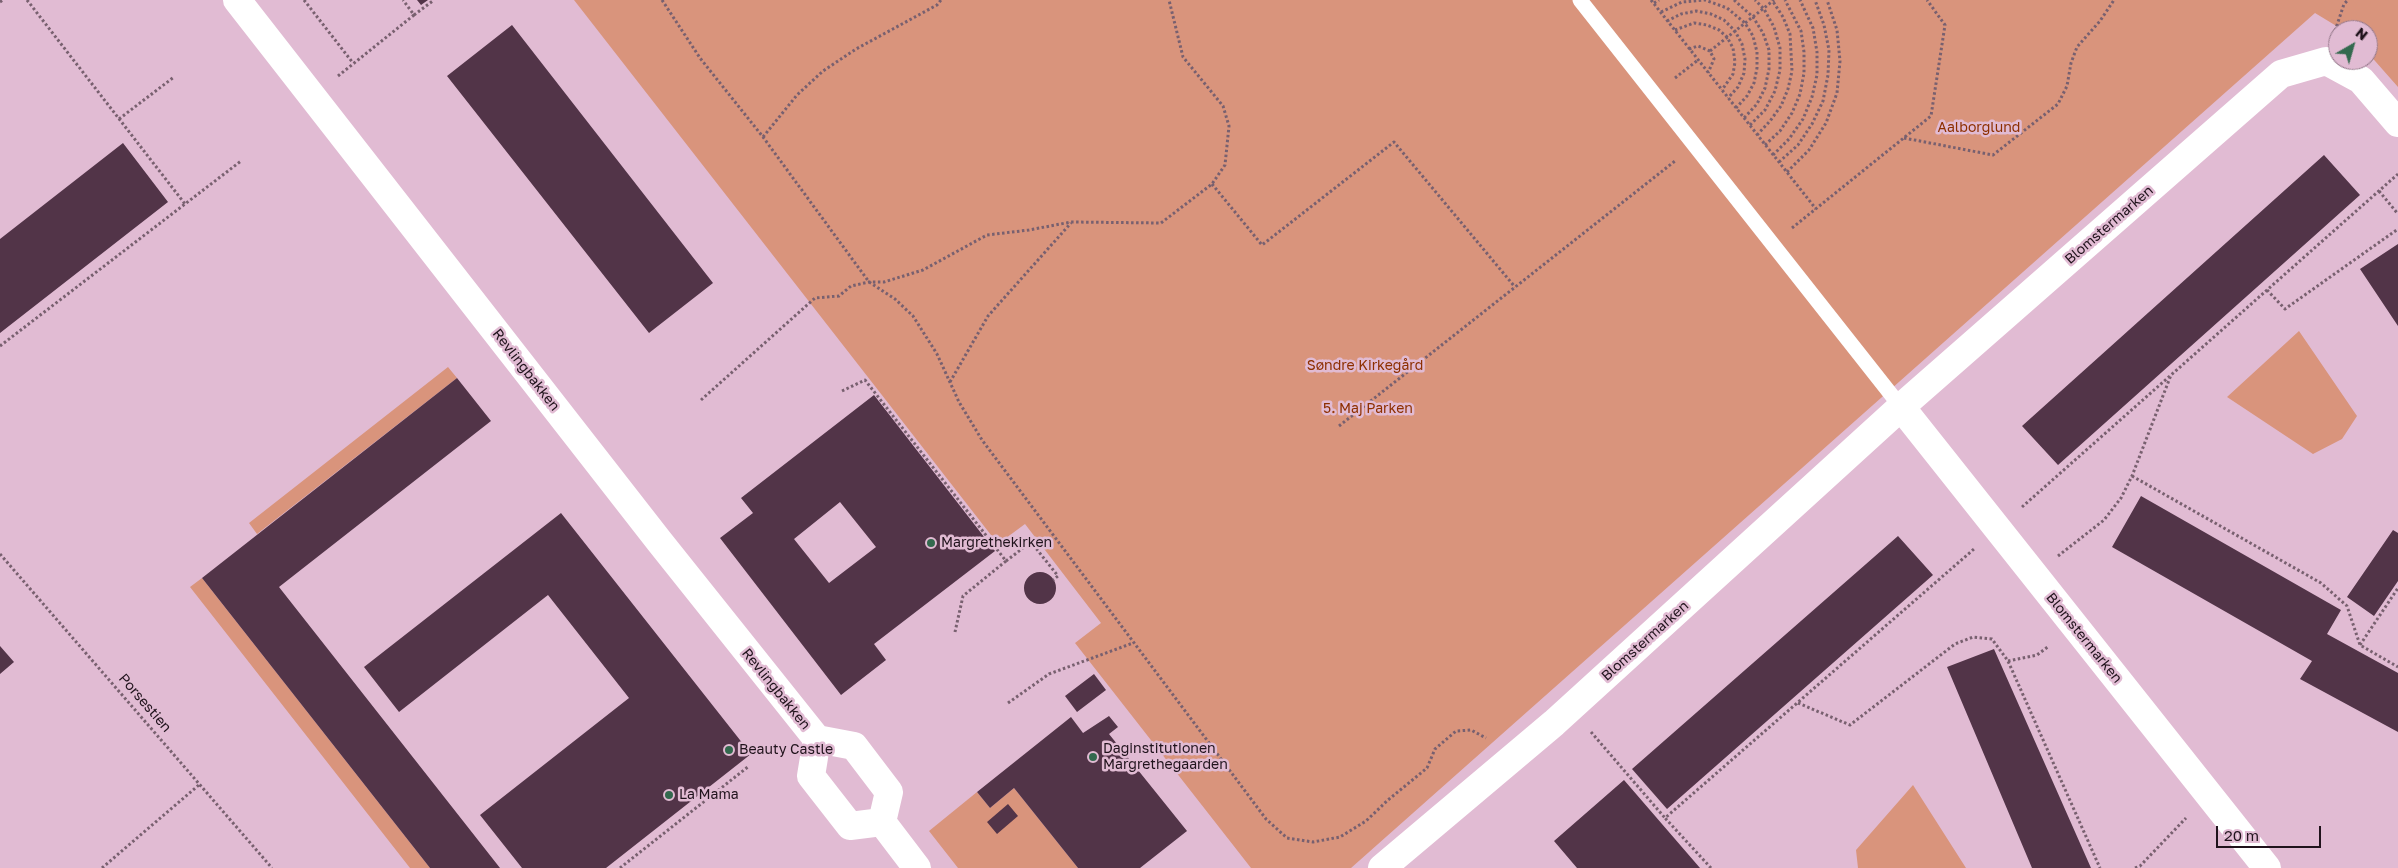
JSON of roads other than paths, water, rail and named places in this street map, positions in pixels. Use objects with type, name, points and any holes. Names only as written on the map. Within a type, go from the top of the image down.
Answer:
[{"type":"street","name":"Revlingbakken","points":[[237,0],[659,542],[817,739],[854,746],[889,792],[882,822],[850,826],[811,776],[817,739]]},
{"type":"street","name":"Blomstermarken","points":[[1382,868],[1571,709],[1901,407],[2281,74],[2326,61],[2361,80],[2398,123]]},
{"type":"street","name":"Blomstermarken","points":[[1901,407],[2267,868]]},
{"type":"street","points":[[882,822],[917,868]]},
{"type":"lane","points":[[1580,0],[1901,407]]},
{"type":"place","name":"Margrethekirken","points":[[931,543]]},
{"type":"place","name":"Beauty Castle","points":[[729,750]]},
{"type":"place","name":"Daginstitutionen Margrethegaarden","points":[[1093,757]]},
{"type":"place","name":"La Mama","points":[[669,795]]},
{"type":"park label","name":"Aalborglund","points":[[1979,128]]},
{"type":"park label","name":"Søndre Kirkegård","points":[[1365,366]]},
{"type":"park label","name":"5. Maj Parken","points":[[1368,409]]}]
